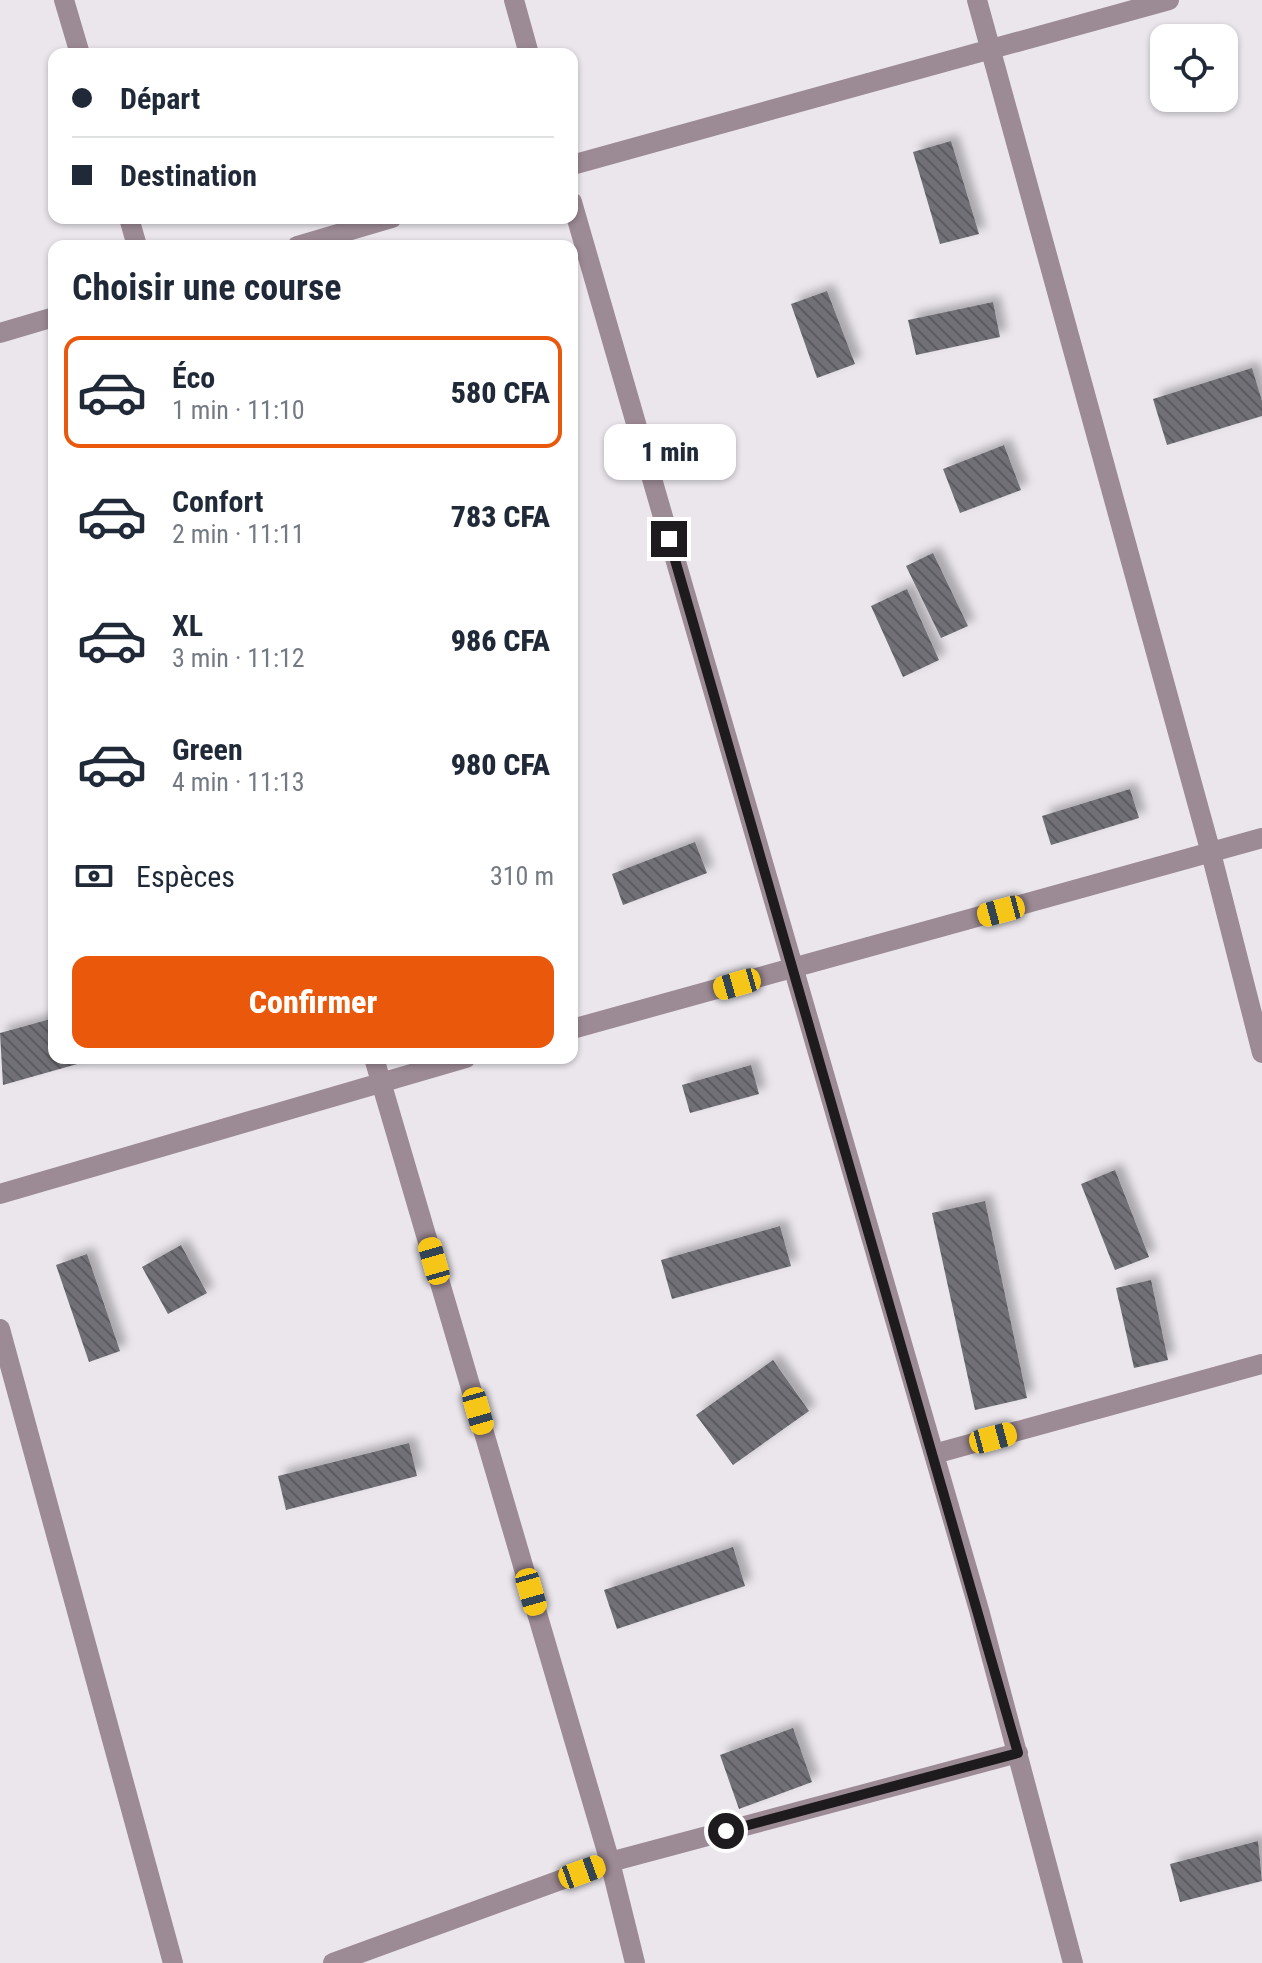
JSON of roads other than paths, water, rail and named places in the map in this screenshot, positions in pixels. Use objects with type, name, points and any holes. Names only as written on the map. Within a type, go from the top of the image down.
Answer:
[{"type":"street","points":[[64,0],[78,48]]},
{"type":"street","points":[[514,0],[527,48]]},
{"type":"street","points":[[977,0],[1211,853],[1262,1053]]},
{"type":"street","points":[[578,163],[1169,0]]},
{"type":"street","points":[[578,223],[934,1454],[1073,1963]]},
{"type":"street","points":[[317,240],[372,224]]},
{"type":"street","points":[[0,333],[48,319]]},
{"type":"street","points":[[578,1027],[1262,838]]},
{"type":"street","points":[[376,1064],[610,1862],[635,1963]]},
{"type":"street","points":[[0,1194],[444,1064]]},
{"type":"street","points":[[0,1329],[173,1963]]},
{"type":"street","points":[[934,1454],[1262,1364]]},
{"type":"street","points":[[333,1963],[610,1862],[1018,1753]]}]
